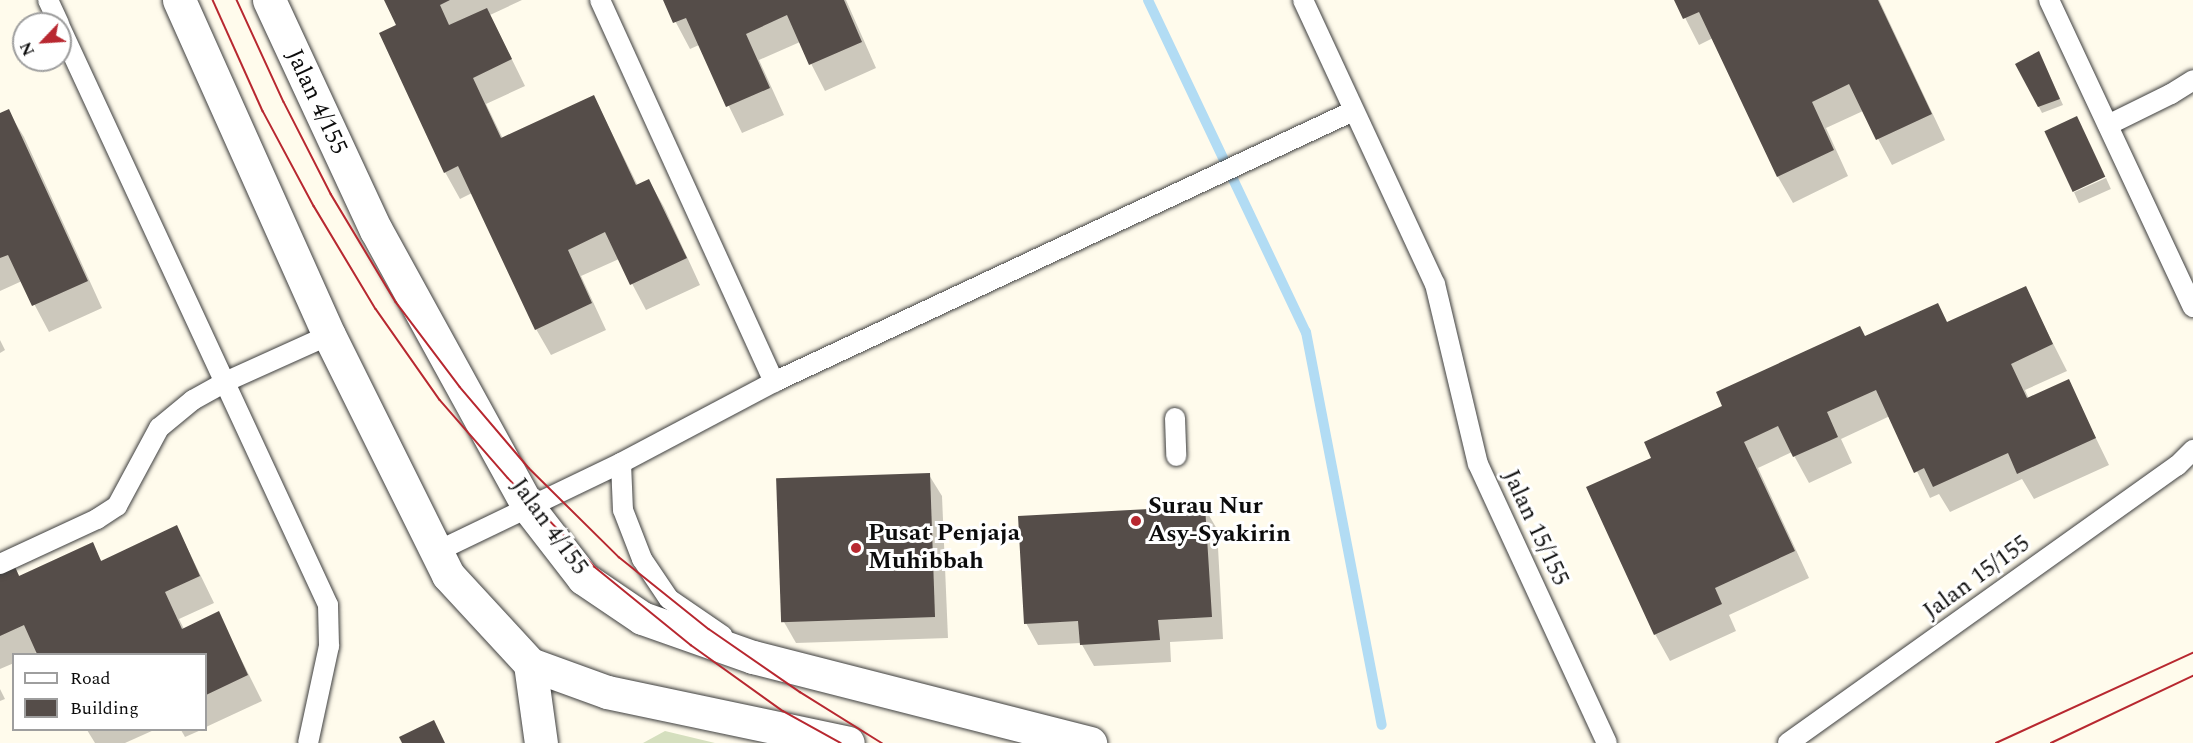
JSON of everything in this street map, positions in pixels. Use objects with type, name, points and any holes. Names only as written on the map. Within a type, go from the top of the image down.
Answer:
[{"type":"street","points":[[179,0],[329,335],[448,575],[530,664],[607,692],[848,743]]},
{"type":"street","name":"Jalan 4/155","points":[[269,0],[376,230],[528,507],[584,578],[642,618],[753,657],[1090,743]]},
{"type":"street","points":[[530,664],[541,743]]},
{"type":"lane","points":[[600,0],[774,382]]},
{"type":"lane","name":"Jalan 15/155","points":[[1303,0],[1435,284],[1478,464],[1608,743]]},
{"type":"lane","points":[[2049,0],[2193,308]]},
{"type":"lane","points":[[72,53],[328,605],[329,646],[308,743]]},
{"type":"lane","points":[[2108,125],[2171,94],[2193,80]]},
{"type":"lane","points":[[436,552],[621,464],[774,382],[1259,157],[1353,111]]},
{"type":"lane","points":[[0,564],[97,519],[117,506],[159,428],[193,400],[225,382],[329,335]]},
{"type":"lane","points":[[1175,418],[1176,456]]},
{"type":"lane","name":"Jalan 15/155","points":[[1788,743],[2177,466],[2193,450]]},
{"type":"lane","points":[[621,464],[623,510],[642,559],[669,598],[753,657]]},
{"type":"green space","points":[[665,731],[715,743],[643,743]]},
{"type":"building","points":[[384,0],[450,0],[440,5],[449,25],[487,8],[512,59],[473,78],[501,138],[594,95],[636,185],[649,179],[687,258],[630,285],[605,232],[568,250],[592,303],[535,330],[458,166],[444,173],[379,33],[396,25]]},
{"type":"building","points":[[663,0],[844,0],[862,42],[809,65],[787,15],[746,34],[770,88],[726,107],[686,18],[673,23]]},
{"type":"building","points":[[1674,0],[1878,0],[1932,114],[1876,140],[1849,84],[1812,102],[1834,150],[1777,177],[1699,12],[1683,19]]},
{"type":"building","points":[[2039,51],[2060,99],[2038,107],[2015,64]]},
{"type":"building","points":[[9,109],[88,281],[32,306],[8,255],[0,258],[0,113]]},
{"type":"building","points":[[2077,116],[2105,177],[2073,192],[2044,131]]},
{"type":"building","points":[[2026,286],[2053,344],[2011,364],[2027,398],[2069,379],[2096,438],[2017,474],[2008,453],[1933,487],[1924,468],[1914,473],[1876,390],[1827,412],[1838,437],[1793,457],[1778,426],[1744,442],[1795,551],[1715,588],[1722,604],[1654,635],[1586,487],[1651,458],[1644,442],[1722,406],[1716,392],[1860,326],[1865,336],[1938,303],[1947,322]]},
{"type":"building","name":"Pusat Penjaja Muhibbah","points":[[930,473],[935,617],[781,622],[776,478]]},
{"type":"building","points":[[1205,506],[1212,617],[1158,620],[1160,640],[1080,645],[1078,621],[1024,624],[1018,516]]},
{"type":"building","points":[[177,525],[200,576],[165,592],[182,629],[219,611],[248,675],[207,695],[207,653],[37,653],[24,625],[0,636],[0,567],[13,562],[19,576],[93,542],[101,561]]},
{"type":"building","points":[[434,720],[445,743],[402,743],[399,737]]},
{"type":"waterway","points":[[1148,0],[1306,332],[1382,725]]},
{"type":"tram line","points":[[213,0],[263,111],[314,206],[376,309],[440,400],[508,478],[595,567],[691,645],[783,711],[841,743]]},
{"type":"tram line","points":[[237,0],[284,102],[331,194],[396,302],[460,387],[529,468],[619,557],[709,629],[800,692],[882,743]]},
{"type":"tram line","points":[[1996,743],[2193,653]]},
{"type":"tram line","points":[[2051,743],[2193,676]]},
{"type":"place","name":"Surau Nur Asy-Syakirin","points":[[1136,521]]},
{"type":"place","name":"Pusat Penjaja Muhibbah","points":[[856,548]]}]
